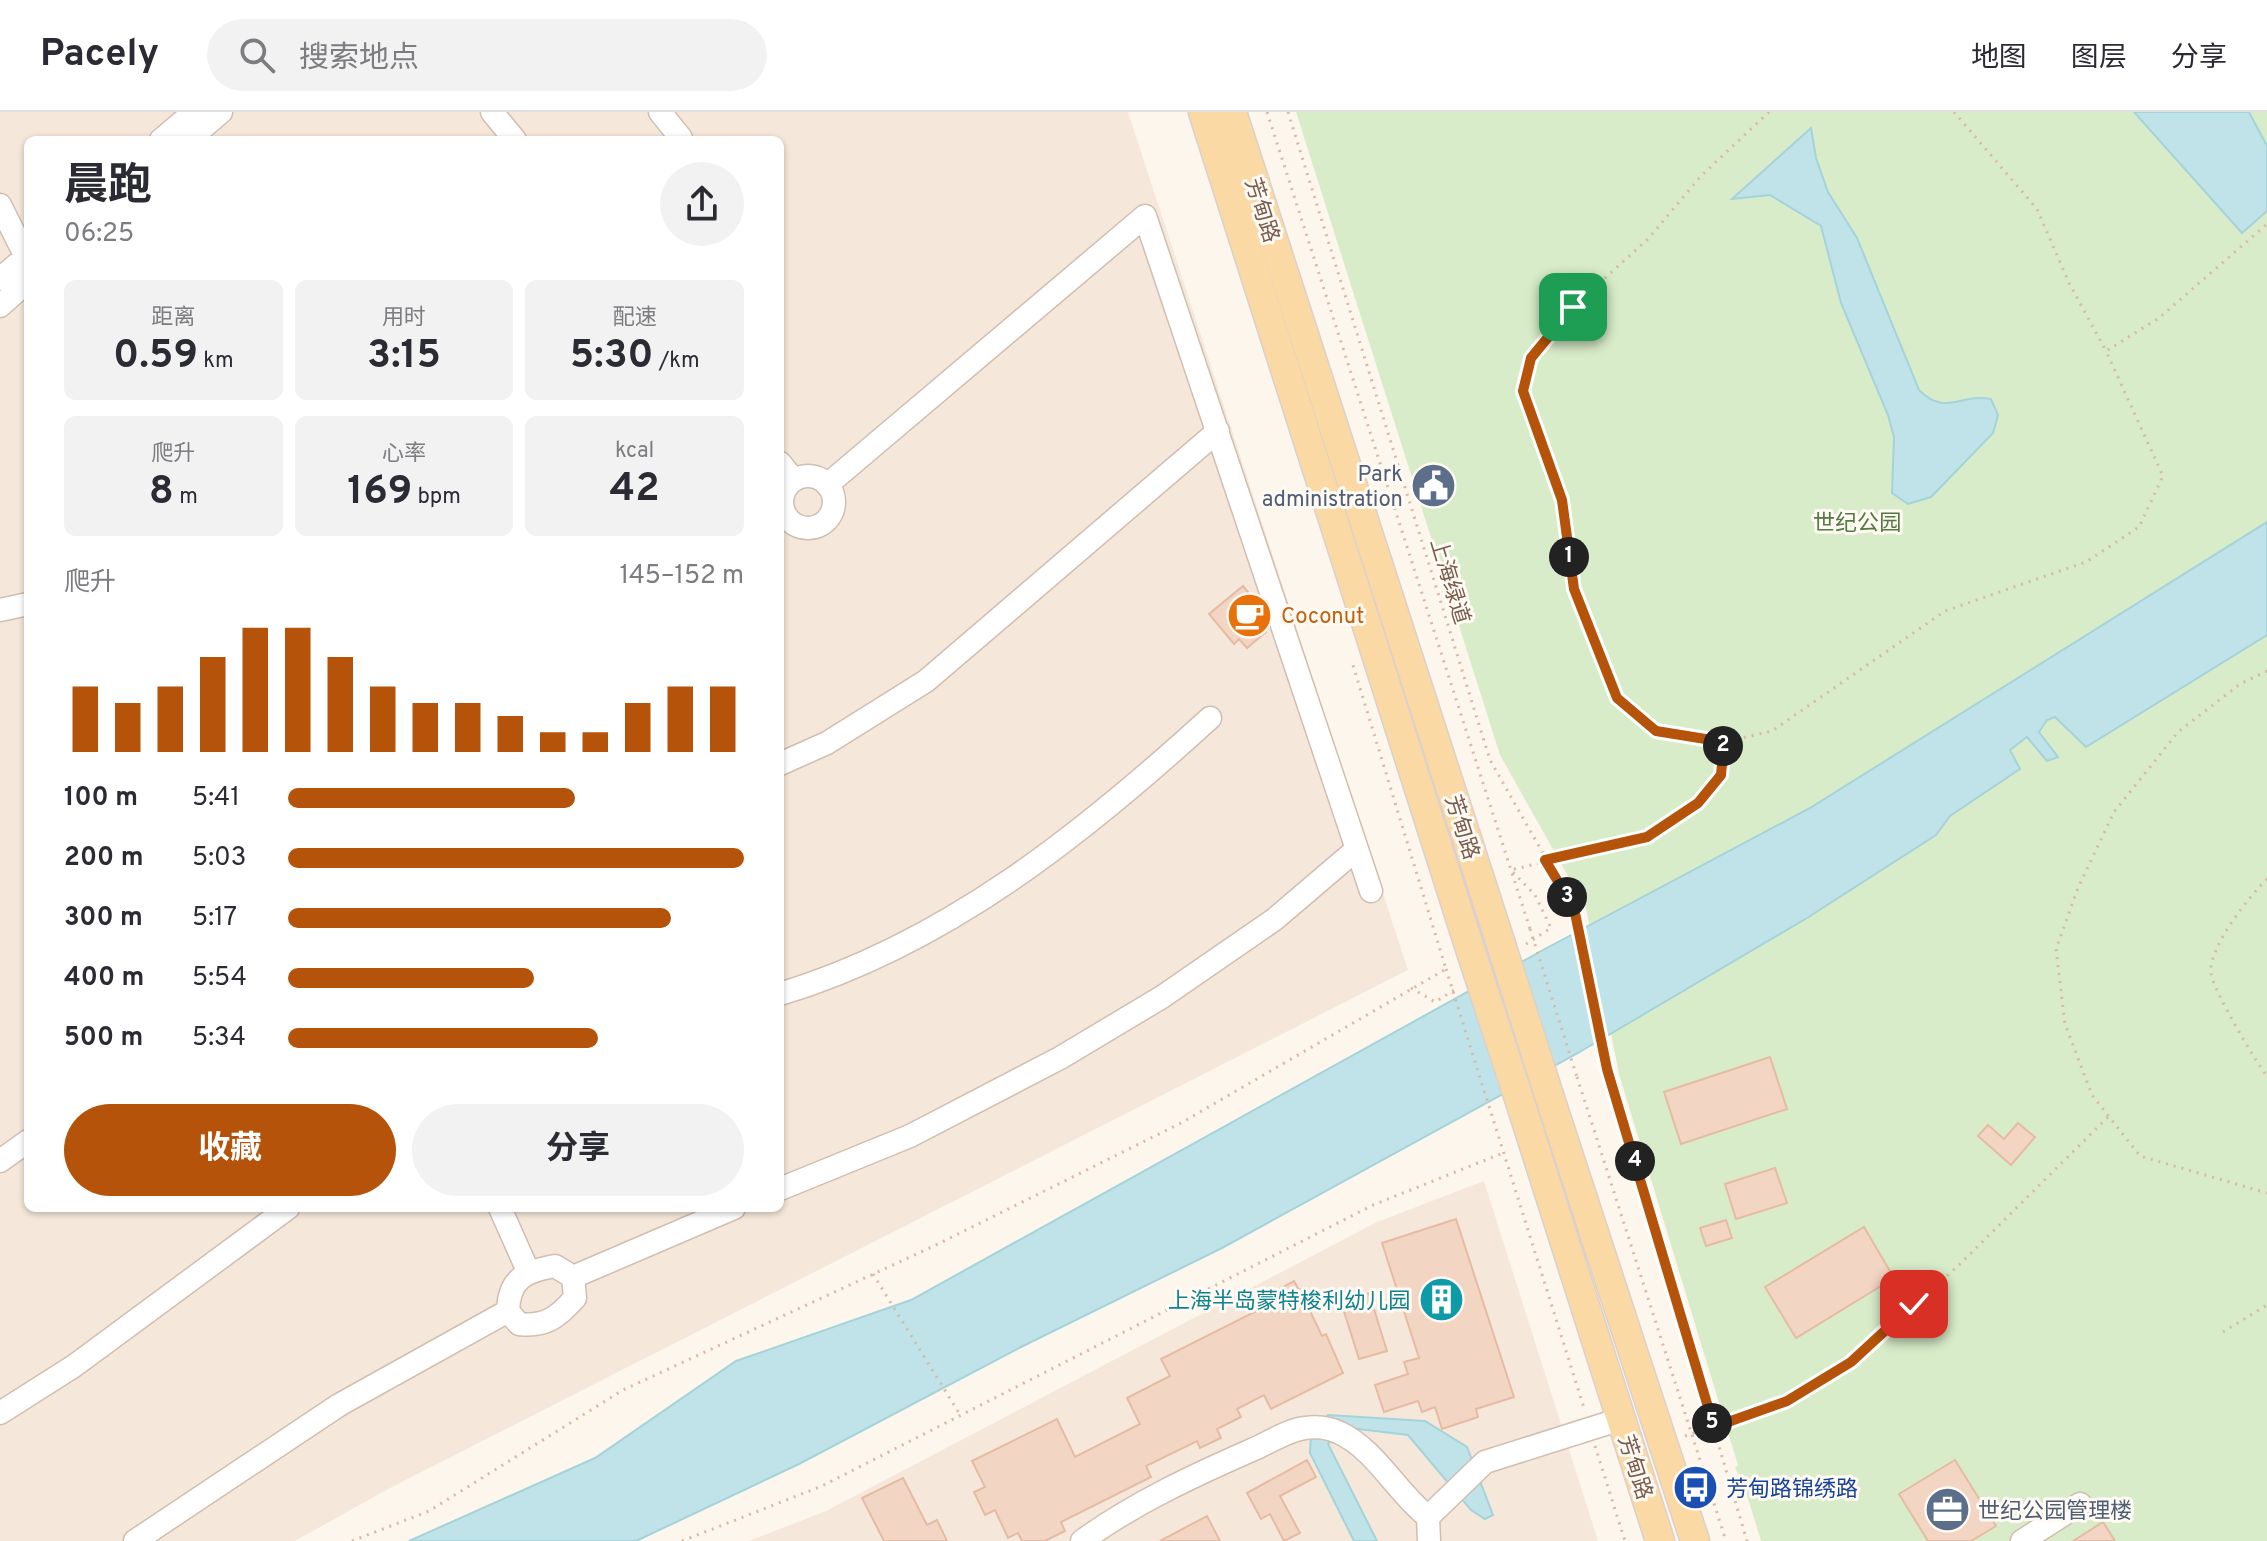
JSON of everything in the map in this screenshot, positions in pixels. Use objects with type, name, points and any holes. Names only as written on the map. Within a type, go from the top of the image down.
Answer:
[{"type":"main road","name":"芳甸路","points":[[1203,112],[1660,1541]]},
{"type":"main road","name":"芳甸路","points":[[1232,112],[1695,1541]]},
{"type":"street","points":[[166,136],[194,112]]},
{"type":"street","points":[[193,136],[221,112]]},
{"type":"street","points":[[492,112],[512,136]]},
{"type":"street","points":[[660,112],[679,136]]},
{"type":"street","points":[[0,205],[24,252]]},
{"type":"street","points":[[827,485],[1145,216],[1371,891]]},
{"type":"street","points":[[0,279],[24,260]]},
{"type":"street","points":[[0,306],[24,285]]},
{"type":"street","points":[[784,762],[827,743],[926,681],[1218,431]]},
{"type":"street","points":[[784,518],[802,527],[822,524],[833,507],[834,497],[827,485],[813,476],[787,471]]},
{"type":"street","points":[[0,610],[24,605]]},
{"type":"street","points":[[784,992],[903,944],[989,896],[1082,828],[1210,718]]},
{"type":"street","points":[[784,1187],[910,1136],[1060,1058],[1162,997],[1275,919],[1357,849]]},
{"type":"street","points":[[0,1161],[24,1144]]},
{"type":"street","points":[[0,1413],[86,1357],[283,1212]]},
{"type":"street","points":[[502,1212],[528,1271]]},
{"type":"street","points":[[573,1277],[725,1212]]},
{"type":"street","points":[[555,1266],[573,1277],[575,1298],[557,1318],[543,1324],[519,1324],[508,1311],[508,1297],[528,1271],[555,1266]]},
{"type":"street","points":[[135,1541],[364,1390],[508,1311]]},
{"type":"street","points":[[1428,1517],[1485,1462],[1621,1419]]},
{"type":"street","points":[[1082,1541],[1114,1518],[1217,1465],[1301,1428],[1321,1426],[1342,1434],[1362,1448],[1406,1499],[1428,1517],[1429,1541]]},
{"type":"street","points":[[2022,1541],[2080,1504]]},
{"type":"path","points":[[1267,112],[1726,1541]]},
{"type":"path","name":"上海绿道","points":[[1288,112],[1490,760],[1574,908],[1607,1069],[1714,1427]]},
{"type":"path","points":[[1769,112],[1701,176],[1648,239],[1573,307],[1531,358],[1523,391],[1562,500],[1574,589],[1617,698],[1656,731],[1724,742],[1772,731],[1945,611],[2086,562],[2139,527],[2163,476],[2106,351],[2069,283],[2037,209],[1954,112]]},
{"type":"path","points":[[2106,351],[2159,318],[2267,224]]},
{"type":"path","points":[[2267,671],[2240,684],[2178,732],[2114,812],[2078,888],[2056,949],[2065,1024],[2092,1095],[2140,1156],[2267,1193]]},
{"type":"path","points":[[1511,870],[1647,837],[1698,803],[1721,775],[1724,742]]},
{"type":"path","points":[[2267,879],[2251,893],[2231,924],[2211,972],[2252,1057],[2267,1076]]},
{"type":"path","points":[[352,1541],[429,1511],[623,1390],[873,1274],[1181,1123],[1446,969],[1625,1541]]},
{"type":"path","points":[[1662,1443],[1787,1401],[1851,1362],[1960,1264],[2109,1116]]},
{"type":"path","points":[[682,1541],[822,1486],[959,1413],[1373,1205],[1503,1153]]},
{"type":"path","points":[[873,1274],[959,1413]]},
{"type":"path","points":[[2223,1332],[2267,1305]]},
{"type":"path","points":[[1714,1427],[1747,1541]]},
{"type":"shaded area","points":[[0,112],[1128,112],[1408,970],[390,1488],[295,1541],[0,1541]]},
{"type":"shaded area","points":[[1484,1181],[1598,1541],[749,1541],[826,1511],[1377,1222]]},
{"type":"green space","name":"世纪公园","points":[[1296,112],[2267,112],[2267,1541],[1761,1541],[1743,1482],[1735,1468],[1738,1465],[1619,1074],[1586,908],[1500,755]]},
{"type":"water","points":[[2134,112],[2249,112],[2267,146],[2267,211],[2242,233]]},
{"type":"water","points":[[1811,128],[1816,158],[1828,192],[1857,238],[1919,390],[1937,402],[1945,403],[1991,399],[1998,415],[1993,433],[1931,497],[1908,504],[1892,493],[1894,437],[1888,415],[1841,303],[1821,226],[1770,195],[1732,199]]},
{"type":"water","points":[[2267,522],[2267,635],[2086,747],[2055,717],[2047,720],[2039,732],[2058,757],[2047,761],[2027,737],[2010,750],[2020,769],[1950,816],[1936,835],[1807,918],[1578,1053],[1222,1248],[1019,1348],[799,1464],[636,1541],[409,1541],[595,1458],[736,1361],[911,1300],[1543,950],[1810,808]]},
{"type":"water","points":[[1328,1415],[1425,1421],[1467,1447],[1493,1515],[1485,1519],[1471,1510],[1408,1435],[1342,1427],[1328,1444],[1377,1541],[1354,1541],[1310,1453],[1311,1434]]},
{"type":"building","points":[[1243,586],[1264,614],[1256,621],[1266,632],[1247,648],[1239,639],[1234,644],[1209,614]]},
{"type":"building","points":[[1770,1057],[1787,1109],[1681,1144],[1664,1092]]},
{"type":"building","points":[[2018,1123],[2035,1137],[2011,1165],[1978,1136],[1988,1125],[2004,1139]]},
{"type":"building","points":[[1775,1168],[1787,1203],[1736,1219],[1725,1184]]},
{"type":"building","name":"上海半岛蒙特梭利幼儿园","points":[[1456,1219],[1514,1397],[1476,1409],[1478,1417],[1442,1429],[1435,1407],[1422,1412],[1418,1401],[1384,1412],[1375,1385],[1408,1374],[1404,1362],[1419,1358],[1382,1243]]},
{"type":"building","points":[[1726,1220],[1732,1238],[1706,1246],[1700,1228]]},
{"type":"building","points":[[1864,1227],[1894,1278],[1796,1338],[1765,1287]]},
{"type":"building","points":[[1294,1281],[1299,1290],[1304,1288],[1311,1303],[1307,1305],[1322,1336],[1326,1334],[1343,1373],[1271,1409],[1264,1395],[1237,1409],[1241,1417],[1217,1429],[1221,1438],[1200,1448],[1197,1441],[1146,1466],[1151,1477],[1061,1522],[1065,1531],[1045,1541],[1022,1541],[1018,1533],[1008,1538],[995,1510],[985,1515],[974,1492],[985,1487],[972,1461],[1057,1419],[1075,1457],[1140,1424],[1127,1398],[1170,1376],[1161,1359],[1280,1299],[1276,1291]]},
{"type":"building","points":[[1369,1293],[1387,1351],[1359,1359],[1341,1302]]},
{"type":"building","points":[[1307,1460],[1316,1477],[1280,1496],[1300,1533],[1284,1541],[1270,1514],[1261,1519],[1247,1493]]},
{"type":"building","name":"世纪公园管理楼","points":[[1955,1460],[1996,1526],[1971,1541],[1928,1541],[1899,1494]]},
{"type":"building","points":[[903,1478],[927,1525],[937,1520],[947,1541],[884,1541],[862,1498]]},
{"type":"building","points":[[1207,1516],[1220,1541],[1160,1541]]},
{"type":"building","points":[[2103,1522],[2115,1541],[2073,1541]]},
{"type":"place","name":"Park administration","points":[[1434,486]]},
{"type":"place","name":"Coconut","points":[[1250,615]]},
{"type":"place","name":"上海半岛蒙特梭利幼儿园","points":[[1441,1300]]},
{"type":"place","name":"芳甸路锦绣路","points":[[1695,1488]]},
{"type":"place","name":"世纪公园管理楼","points":[[1947,1510]]},
{"type":"route","points":[[1573,307],[1531,358],[1523,391],[1562,500],[1574,589],[1617,698],[1656,731],[1724,742],[1721,775],[1698,803],[1647,837],[1545,860],[1574,908],[1607,1069],[1714,1427],[1787,1401],[1851,1362],[1914,1304]]}]
